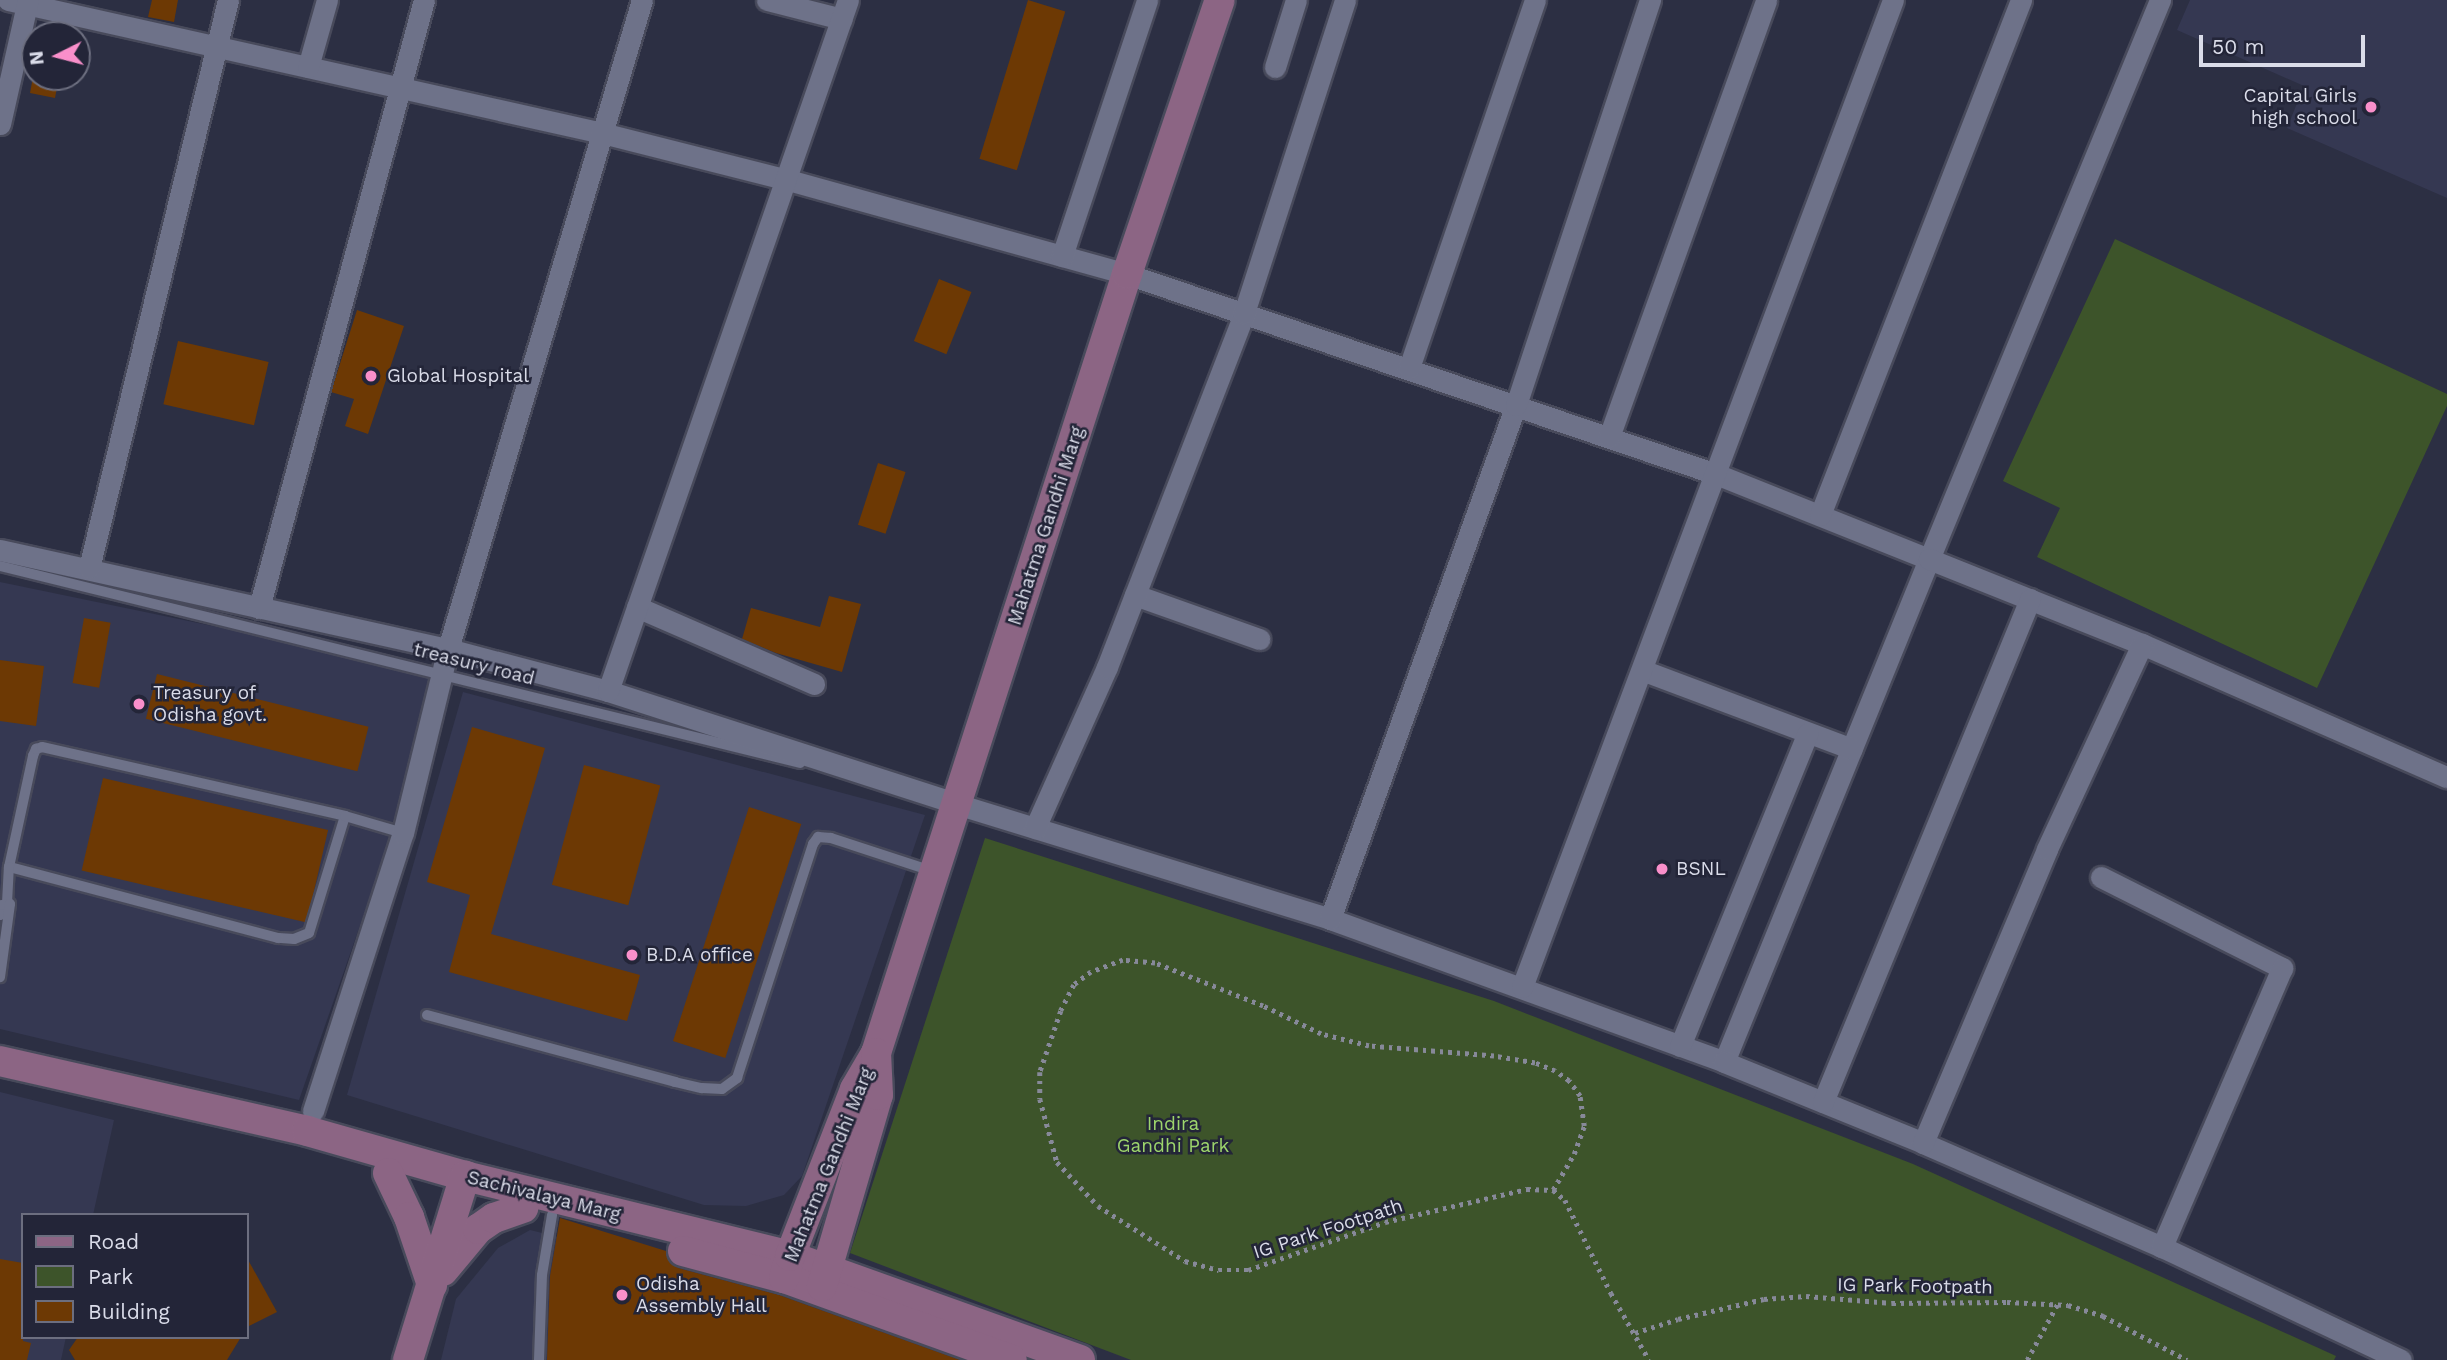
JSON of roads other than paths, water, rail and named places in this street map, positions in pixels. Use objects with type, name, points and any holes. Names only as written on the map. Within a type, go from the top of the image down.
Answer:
[{"type":"street","points":[[89,568],[228,0]]},
{"type":"street","points":[[308,67],[327,0]]},
{"type":"street","points":[[259,608],[398,86],[424,0]]},
{"type":"street","points":[[313,1111],[403,833],[448,649],[642,0]]},
{"type":"street","points":[[608,691],[845,10],[766,0]]},
{"type":"street","points":[[1062,256],[1147,0]]},
{"type":"street","name":"Mahatma Gandhi Marg","points":[[787,1267],[855,1089],[876,1053],[935,872],[948,801],[1220,0]]},
{"type":"street","points":[[1275,67],[1296,0]]},
{"type":"street","points":[[1035,828],[1135,595],[1244,313],[1345,0]]},
{"type":"street","points":[[1409,368],[1535,0]]},
{"type":"street","points":[[1330,919],[1516,405],[1650,0]]},
{"type":"street","points":[[1609,438],[1766,0]]},
{"type":"street","points":[[1522,987],[1892,0]]},
{"type":"street","points":[[1820,515],[2021,0]]},
{"type":"street","points":[[1724,1062],[2160,0]]},
{"type":"street","points":[[0,124],[21,1],[398,86],[788,180],[1127,274],[1716,474],[2141,644],[2447,776]]},
{"type":"street","points":[[0,550],[448,649],[608,691],[948,801],[1330,919],[1724,1062],[1923,1143],[2162,1247],[2362,1352],[2402,1360]]},
{"type":"street","points":[[1135,595],[1259,639]]},
{"type":"street","points":[[1823,1102],[2031,599]]},
{"type":"street","points":[[637,607],[814,684]]},
{"type":"street","points":[[1923,1143],[2047,849],[2141,644]]},
{"type":"street","points":[[1642,670],[1852,749]]},
{"type":"street","points":[[1680,1046],[1808,733]]},
{"type":"street","points":[[2101,877],[2282,968],[2162,1247]]},
{"type":"street","name":"Mahatma Gandhi Marg","points":[[824,1280],[878,1095],[876,1053]]},
{"type":"street","name":"Sachivalaya Marg","points":[[0,1061],[307,1131],[523,1208],[787,1267]]},
{"type":"street","name":"Sachivalaya Marg","points":[[0,1080],[300,1149],[388,1173],[463,1185],[787,1267],[1080,1360]]},
{"type":"street","points":[[388,1173],[410,1217],[432,1285]]},
{"type":"street","points":[[408,1360],[463,1185]]},
{"type":"street","points":[[432,1285],[478,1229],[494,1218],[523,1208]]},
{"type":"street","name":"Sachivalaya Marg","points":[[824,1280],[1012,1360]]},
{"type":"lane","name":"treasury road","points":[[0,566],[948,801]]},
{"type":"lane","points":[[0,915],[2,905],[6,903],[9,867],[33,757],[36,749],[42,747],[345,816],[403,833]]},
{"type":"lane","points":[[9,867],[278,938],[294,939],[309,933],[345,816]]},
{"type":"lane","points":[[427,1015],[675,1082],[702,1088],[722,1088],[737,1078],[813,844],[818,837],[831,838],[935,872]]},
{"type":"lane","points":[[0,977],[12,907],[6,903]]},
{"type":"lane","points":[[539,1360],[542,1275],[552,1215]]},
{"type":"place","name":"Capital Girls high school","points":[[2371,107]]},
{"type":"place","name":"Global Hospital","points":[[371,376]]},
{"type":"place","name":"Treasury of Odisha govt.","points":[[139,704]]},
{"type":"place","name":"BSNL","points":[[1662,869]]},
{"type":"place","name":"B.D.A office","points":[[632,955]]},
{"type":"place","name":"Odisha Assembly Hall","points":[[622,1295]]},
{"type":"park label","name":"Indira Gandhi Park","points":[[1173,1135]]}]
